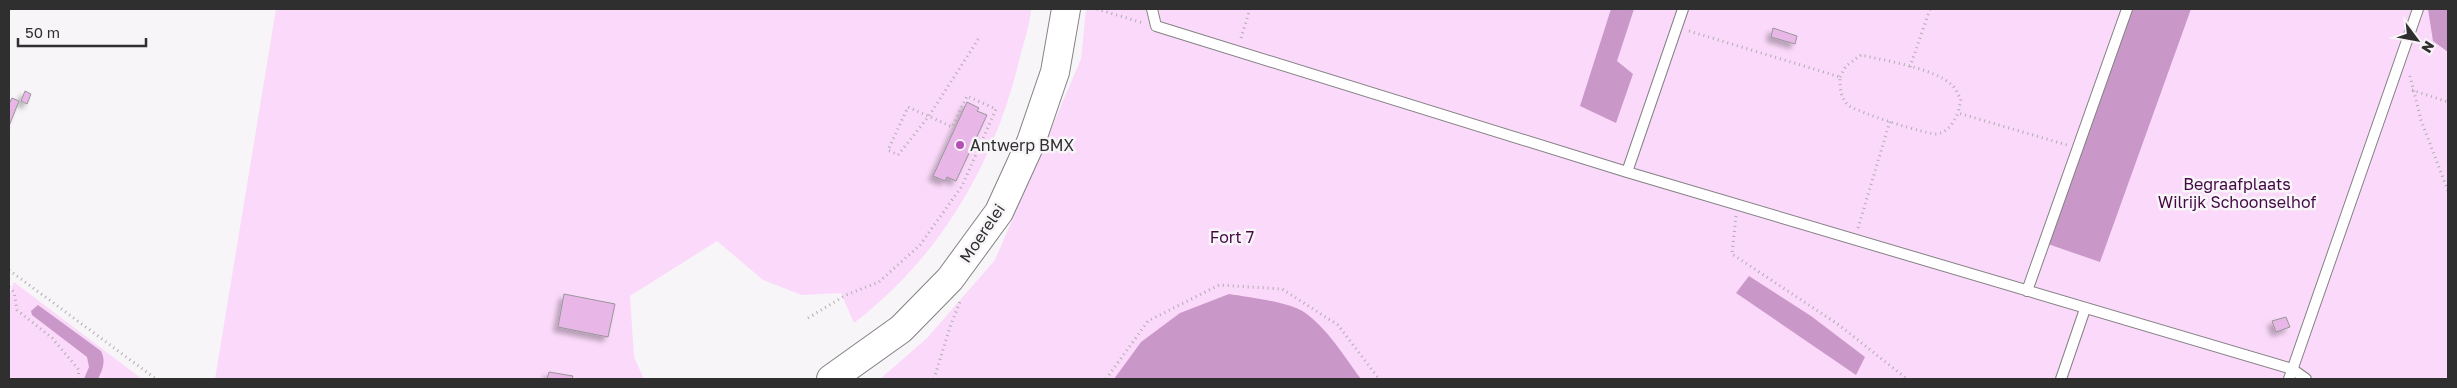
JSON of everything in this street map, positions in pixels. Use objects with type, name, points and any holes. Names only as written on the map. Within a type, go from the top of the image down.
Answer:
[{"type":"street","name":"Moerelei","points":[[831,379],[901,329],[944,286],[999,212],[1032,142],[1055,72],[1066,9]]},
{"type":"lane","points":[[1152,9],[1156,26],[1627,172],[2027,291],[2306,379]]},
{"type":"lane","points":[[1627,172],[1683,9]]},
{"type":"lane","points":[[2027,291],[2127,9]]},
{"type":"lane","points":[[2290,374],[2418,9]]},
{"type":"lane","points":[[2062,379],[2085,309]]},
{"type":"path","points":[[1097,9],[1156,26]]},
{"type":"path","points":[[1237,51],[1250,9]]},
{"type":"path","points":[[1910,67],[1930,9]]},
{"type":"path","points":[[1676,28],[1840,77]]},
{"type":"path","points":[[808,318],[846,295],[879,282],[920,245],[962,186],[996,110],[967,96],[952,128],[929,116],[908,107],[888,150],[898,154],[929,116],[979,38]]},
{"type":"path","points":[[2405,45],[2411,90],[2448,191]]},
{"type":"path","points":[[1861,55],[1910,67],[1938,76],[1953,86],[1961,99],[1958,113],[1951,126],[1935,134],[1859,111],[1848,105],[1840,94],[1840,77],[1846,66],[1861,55]]},
{"type":"path","points":[[2411,90],[2448,102]]},
{"type":"path","points":[[1958,113],[2076,148]]},
{"type":"path","points":[[1855,240],[1890,121]]},
{"type":"path","points":[[1738,205],[1732,254],[1839,325],[1907,379]]},
{"type":"path","points":[[9,270],[156,379]]},
{"type":"path","points":[[1106,379],[1148,321],[1219,285],[1282,289],[1338,325],[1379,379]]},
{"type":"path","points":[[9,287],[14,292],[17,310],[52,338],[79,370],[78,379]]},
{"type":"path","points":[[934,379],[950,327]]},
{"type":"green space","points":[[276,9],[1031,9],[1028,27],[1009,96],[996,134],[960,205],[938,237],[913,268],[885,297],[854,323],[841,293],[802,295],[763,280],[717,241],[630,296],[634,357],[644,379],[215,379]]},
{"type":"green space","name":"Begraafplaats Wilrijk Schoonselhof","points":[[1086,9],[2448,9],[2448,379],[880,379],[927,338],[995,260],[1081,59]]},
{"type":"green space","points":[[14,282],[142,379],[9,379],[9,296]]},
{"type":"shaded area","points":[[1611,9],[1634,9],[1617,61],[1633,74],[1616,123],[1580,106]]},
{"type":"shaded area","points":[[2127,9],[2191,9],[2100,262],[2042,242]]},
{"type":"shaded area","points":[[2428,9],[2448,9],[2448,52],[2433,41]]},
{"type":"shaded area","points":[[1749,276],[1811,316],[1865,357],[1856,375],[1736,293]]},
{"type":"shaded area","points":[[1229,294],[1278,303],[1304,312],[1321,326],[1361,379],[1114,379],[1141,342],[1180,313]]},
{"type":"shaded area","points":[[38,305],[101,351],[103,365],[98,379],[84,379],[89,367],[87,357],[32,315],[31,311]]},
{"type":"building","points":[[1773,28],[1797,36],[1795,44],[1771,37]]},
{"type":"building","points":[[25,91],[31,94],[27,104],[21,101]]},
{"type":"building","points":[[12,98],[19,101],[9,126],[9,104]]},
{"type":"building","name":"Antwerp BMX","points":[[967,102],[979,108],[977,111],[987,115],[956,181],[947,177],[945,181],[933,176]]},
{"type":"building","points":[[564,294],[615,304],[608,337],[558,327]]},
{"type":"building","points":[[2286,317],[2290,327],[2276,332],[2272,321]]},
{"type":"building","points":[[549,372],[573,376],[572,379],[547,379]]},
{"type":"place","name":"Antwerp BMX","points":[[960,145]]},
{"type":"park label","name":"Fort 7","points":[[1232,237]]}]
